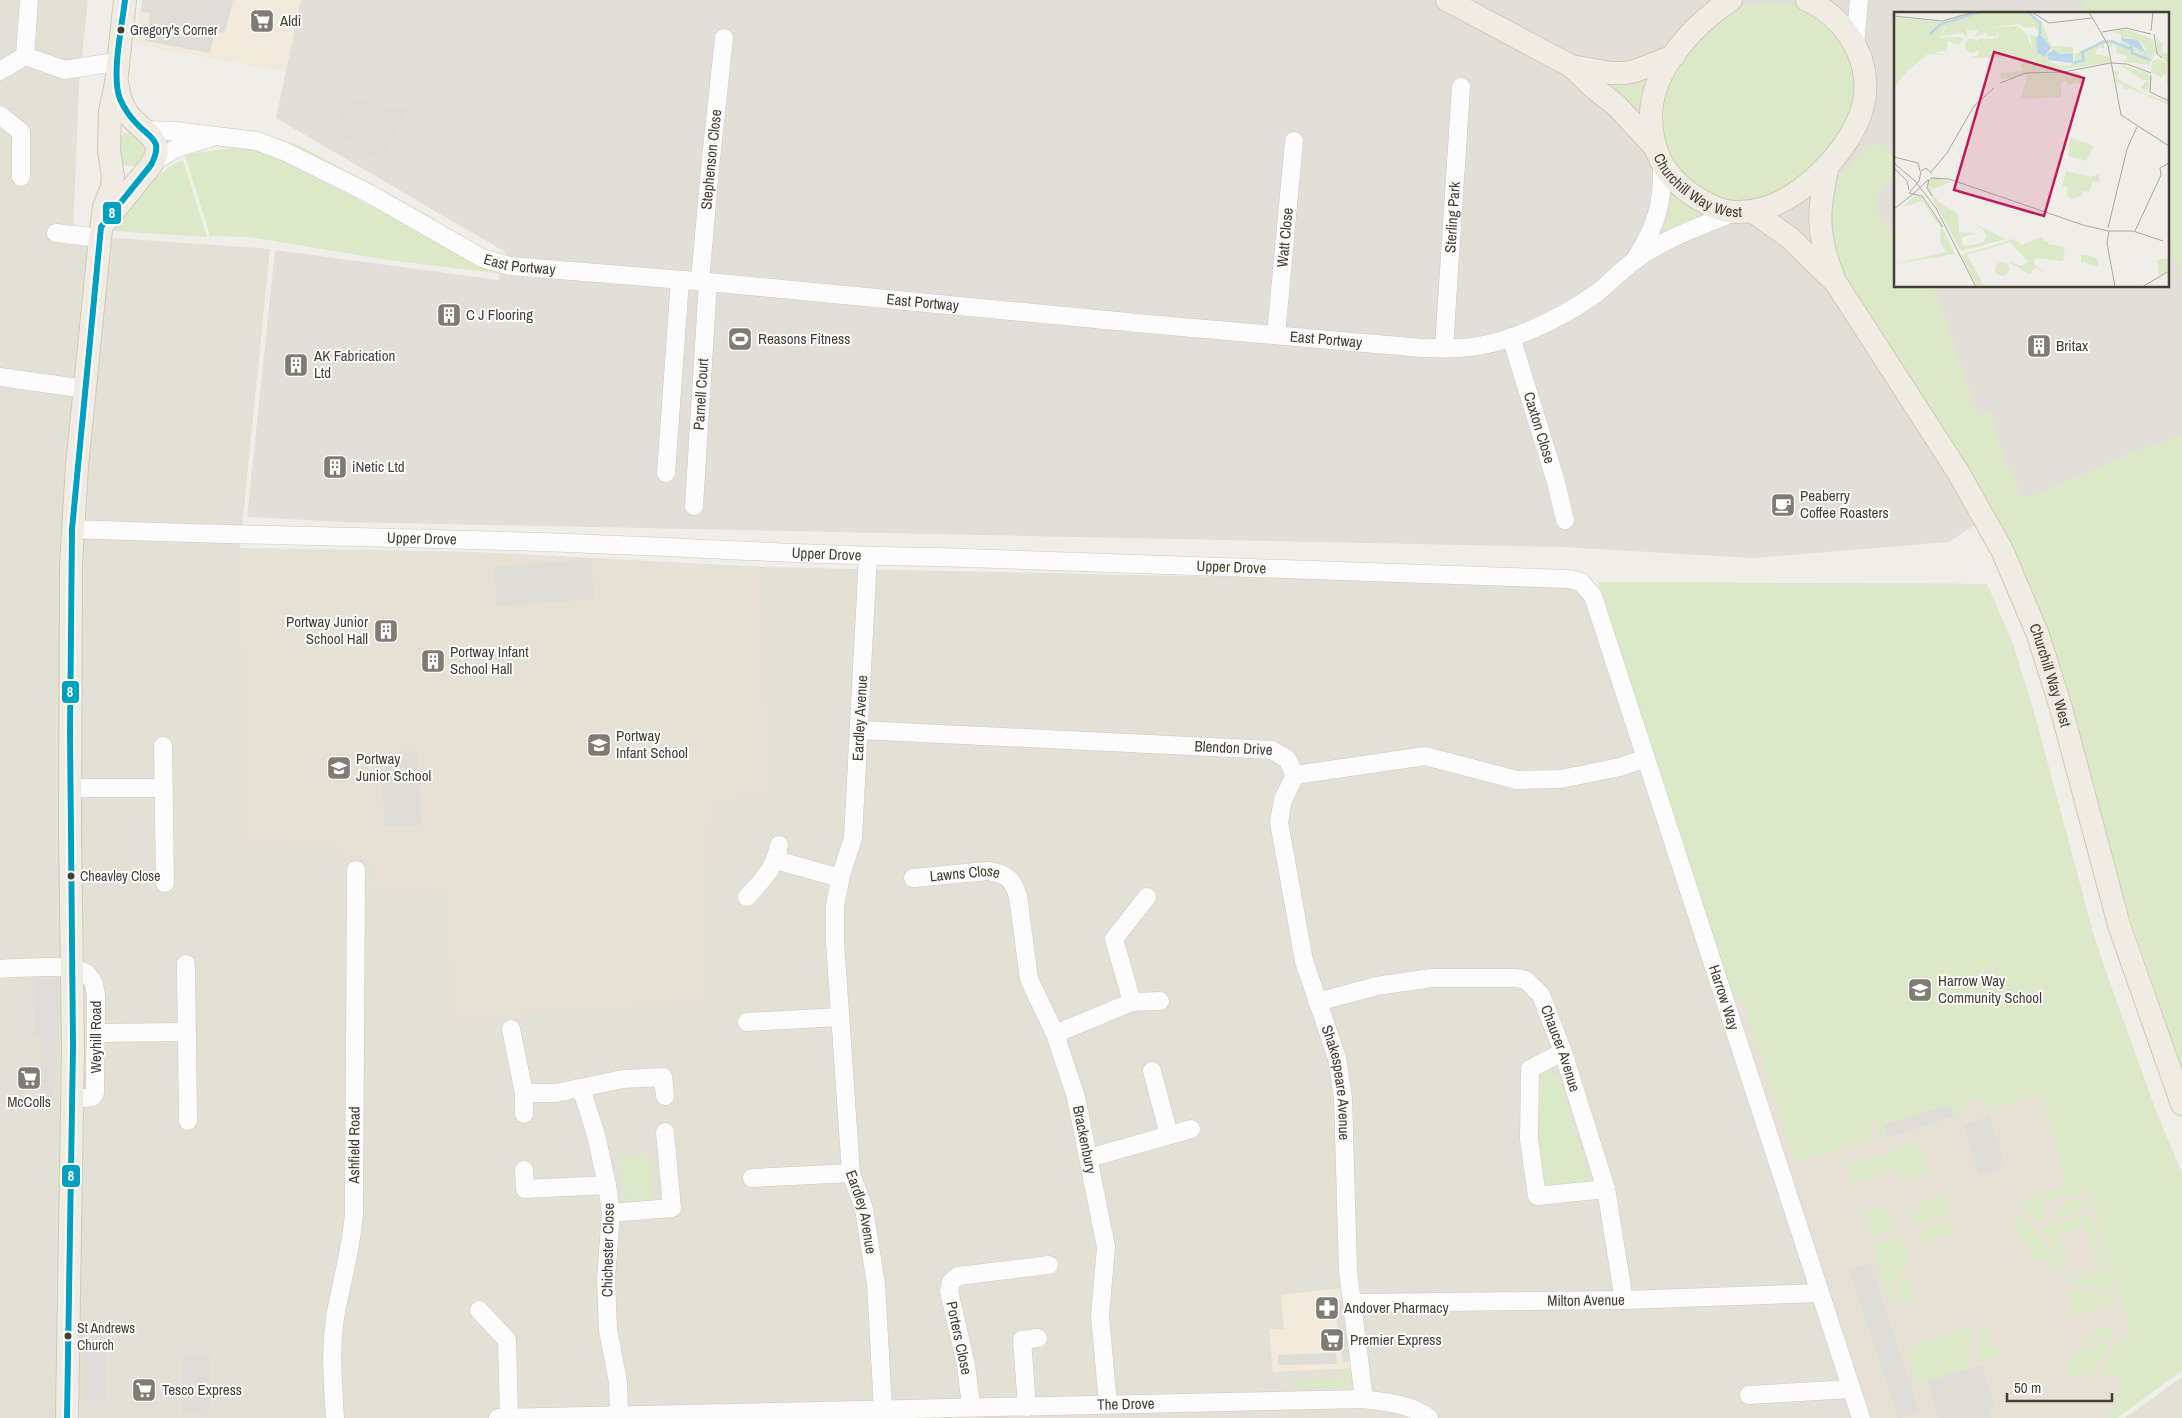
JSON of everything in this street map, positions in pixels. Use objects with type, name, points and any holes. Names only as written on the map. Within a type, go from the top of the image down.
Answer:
[{"type":"main road","name":"Weyhill Road","points":[[67,1418],[73,968],[70,788],[72,529],[101,232],[104,207],[112,187],[110,112],[117,74],[125,0]]},
{"type":"main road","name":"Churchill Way West","points":[[1447,0],[1571,66],[1594,88],[1616,105],[1654,146]]},
{"type":"main road","name":"Churchill Way West","points":[[1731,0],[1706,20],[1674,56],[1661,76],[1652,103],[1654,146],[1662,166],[1670,176],[1697,198],[1743,212],[1790,238],[1836,283]]},
{"type":"main road","name":"Churchill Way West","points":[[1743,212],[1774,206],[1790,198],[1811,182],[1845,144],[1862,110],[1864,73],[1855,45],[1836,19],[1820,6],[1807,0]]},
{"type":"main road","name":"Churchill Way West","points":[[1571,66],[1611,73],[1625,73],[1674,56]]},
{"type":"main road","name":"Weyhill Road","points":[[117,74],[123,106],[156,145],[149,166]]},
{"type":"main road","points":[[142,128],[126,127],[118,131],[111,150],[118,169],[126,173],[135,174],[149,166]]},
{"type":"main road","name":"Churchill Way West","points":[[1828,165],[1821,200],[1820,233],[1823,252],[1836,283],[1958,472],[2002,550],[2038,635],[2061,708],[2119,925],[2182,1104]]},
{"type":"main road","points":[[101,232],[149,166]]},
{"type":"street","points":[[25,56],[29,0]]},
{"type":"street","points":[[1855,45],[1859,0]]},
{"type":"street","name":"Stephenson Close","points":[[704,282],[710,168],[724,38]]},
{"type":"street","points":[[0,71],[25,56]]},
{"type":"street","points":[[25,56],[65,70],[108,63],[117,74]]},
{"type":"street","name":"Sterling Park","points":[[1444,348],[1460,87]]},
{"type":"street","points":[[0,114],[21,132],[21,177]]},
{"type":"street","name":"East Portway","points":[[142,128],[257,141],[286,152],[370,194],[482,258],[496,263],[1148,324],[1422,348],[1480,346],[1511,337],[1574,308],[1595,294],[1635,261]]},
{"type":"street","name":"East Portway","points":[[149,166],[177,148],[215,137]]},
{"type":"street","name":"Watt Close","points":[[1276,334],[1294,141]]},
{"type":"street","points":[[1635,261],[1657,219],[1661,193],[1662,166]]},
{"type":"street","points":[[1635,261],[1683,233],[1743,212]]},
{"type":"street","points":[[56,233],[101,232]]},
{"type":"street","points":[[666,472],[680,280]]},
{"type":"street","name":"Parnell Court","points":[[694,506],[704,282]]},
{"type":"street","name":"Caxton Close","points":[[1511,337],[1556,482],[1565,520]]},
{"type":"street","points":[[0,377],[86,389]]},
{"type":"street","name":"Upper Drove","points":[[72,529],[591,544],[868,556],[1560,579],[1581,582]]},
{"type":"street","name":"Eardley Avenue","points":[[868,556],[853,838],[840,878],[835,906],[839,1017],[851,1173],[864,1209],[876,1284],[883,1409]]},
{"type":"street","name":"Harrow Way","points":[[1581,582],[1593,596],[1861,1418]]},
{"type":"street","name":"Blendon Drive","points":[[860,730],[1272,750],[1282,754],[1287,759],[1295,775]]},
{"type":"street","points":[[163,746],[165,883]]},
{"type":"street","points":[[1295,775],[1425,756],[1517,780],[1561,780],[1620,767],[1646,758]]},
{"type":"street","name":"Shakespeare Avenue","points":[[1295,775],[1283,800],[1279,822],[1304,961],[1337,1058],[1343,1098],[1348,1271],[1354,1303],[1364,1399]]},
{"type":"street","points":[[70,788],[164,788]]},
{"type":"street","points":[[747,897],[771,870],[777,852],[840,878]]},
{"type":"street","name":"Ashfield Road","points":[[334,1418],[332,1344],[353,1232],[354,1212],[356,870]]},
{"type":"street","name":"Lawns Close","points":[[913,878],[988,871],[1008,877],[1014,884]]},
{"type":"street","name":"Brackenbury","points":[[1014,884],[1018,896],[1029,979],[1055,1034],[1076,1097],[1106,1246],[1100,1316],[1108,1404]]},
{"type":"street","points":[[1132,1002],[1114,939],[1147,897]]},
{"type":"street","points":[[186,964],[188,1121]]},
{"type":"street","points":[[0,969],[73,968]]},
{"type":"street","name":"Weyhill Road","points":[[72,1099],[92,1097],[95,1093],[97,1033],[95,987],[87,974],[73,968]]},
{"type":"street","name":"Chaucer Avenue","points":[[1317,1002],[1377,986],[1431,978],[1459,976],[1526,980],[1541,995],[1563,1052],[1606,1189],[1624,1300]]},
{"type":"street","points":[[1055,1034],[1132,1002],[1160,1000]]},
{"type":"street","points":[[747,1022],[839,1017]]},
{"type":"street","points":[[511,1029],[524,1093],[524,1114]]},
{"type":"street","points":[[97,1033],[186,1032]]},
{"type":"street","points":[[1563,1052],[1530,1069],[1528,1139],[1537,1196],[1606,1189]]},
{"type":"street","points":[[1152,1071],[1168,1135]]},
{"type":"street","points":[[524,1093],[556,1093],[600,1082],[663,1072],[665,1096]]},
{"type":"street","name":"Chichester Close","points":[[581,1088],[596,1135],[611,1213],[606,1279],[608,1330],[618,1382],[619,1415]]},
{"type":"street","points":[[1089,1158],[1191,1129]]},
{"type":"street","points":[[611,1213],[672,1208],[665,1132]]},
{"type":"street","points":[[524,1170],[519,1192],[607,1185]]},
{"type":"street","points":[[752,1178],[851,1173]]},
{"type":"street","name":"Porters Close","points":[[970,1406],[966,1365],[948,1291],[951,1282],[958,1276],[1050,1265]]},
{"type":"street","name":"Milton Avenue","points":[[1354,1303],[1624,1300],[1819,1293]]},
{"type":"street","points":[[479,1310],[507,1340],[508,1418]]},
{"type":"street","points":[[1027,1407],[1022,1340],[1038,1338]]},
{"type":"street","points":[[1749,1395],[1851,1389]]},
{"type":"street","name":"The Drove","points":[[498,1418],[619,1415],[862,1414],[883,1409],[942,1413],[970,1406],[1027,1407],[1364,1399],[1395,1411],[1422,1412],[1429,1418]]},
{"type":"shaded area","points":[[0,0],[88,0],[79,84],[73,235],[270,249],[240,548],[473,552],[760,567],[1569,584],[1585,595],[1854,1418],[0,1418]]},
{"type":"shaded area","points":[[141,0],[301,0],[285,72],[136,44]]},
{"type":"shaded area","points":[[142,0],[233,0],[225,33],[215,31],[210,53],[146,41],[150,13],[141,12]]},
{"type":"shaded area","points":[[301,0],[2110,0],[2113,12],[1894,12],[1894,288],[2170,288],[2170,198],[2182,237],[2182,445],[2045,500],[2004,506],[1949,542],[1753,558],[1562,547],[344,522],[247,517],[275,250],[498,280],[505,252],[276,118]]},
{"type":"shaded area","points":[[350,99],[408,110],[381,160],[333,131]]},
{"type":"shaded area","name":"Portway Infant School","points":[[240,548],[473,552],[760,567],[769,790],[710,804],[706,1000],[454,1018],[446,888],[368,889],[376,870],[373,862],[365,857],[356,854],[349,856],[346,860],[331,843],[247,838]]},
{"type":"shaded area","points":[[591,559],[594,599],[497,606],[494,567]]},
{"type":"shaded area","name":"Harrow Way Community School","points":[[1598,582],[1987,584],[2013,644],[2035,716],[2093,933],[2156,1111],[2182,1174],[2182,1370],[2117,1418],[1869,1418]]},
{"type":"shaded area","points":[[418,751],[421,825],[384,827],[382,752]]},
{"type":"shaded area","points":[[36,979],[62,980],[54,1101],[39,1101],[41,1036],[34,1035]]},
{"type":"shaded area","points":[[1950,1104],[1954,1116],[1887,1138],[1883,1125]]},
{"type":"shaded area","points":[[1989,1116],[2005,1166],[1979,1175],[1963,1125]]},
{"type":"shaded area","points":[[1871,1263],[1919,1412],[1900,1418],[1898,1418],[1849,1270]]},
{"type":"shaded area","points":[[1342,1288],[1355,1368],[1273,1372],[1269,1329],[1284,1329],[1281,1295]]},
{"type":"shaded area","points":[[1344,1300],[1354,1360],[1343,1362],[1334,1302]]},
{"type":"shaded area","points":[[84,1351],[105,1351],[106,1400],[85,1400]]},
{"type":"shaded area","points":[[1336,1353],[1337,1364],[1278,1365],[1278,1355]]},
{"type":"shaded area","points":[[183,1355],[210,1355],[209,1415],[182,1414]]},
{"type":"shaded area","points":[[1982,1365],[1995,1407],[1990,1409],[1992,1418],[1938,1418],[1927,1381]]},
{"type":"shaded area","points":[[2182,1377],[2182,1418],[2125,1418],[2161,1392]]},
{"type":"green space","points":[[2081,0],[2182,0],[2182,279],[2170,241],[2170,12],[2085,12]]},
{"type":"green space","points":[[1769,2],[1793,5],[1809,10],[1841,37],[1855,72],[1854,103],[1841,133],[1796,185],[1754,202],[1727,202],[1701,191],[1670,160],[1660,130],[1663,94],[1676,70],[1722,20],[1743,7]]},
{"type":"green space","points":[[1651,76],[1643,119],[1599,79]]},
{"type":"green space","points":[[180,123],[257,131],[300,146],[435,219],[431,220],[311,155]]},
{"type":"green space","points":[[133,131],[151,143],[137,167],[125,165],[120,160],[119,138],[125,133]]},
{"type":"green space","points":[[1868,145],[1884,145],[1894,151],[1894,175],[1877,197],[1879,216],[1889,231],[1894,230],[1894,288],[1935,288],[1978,415],[1990,412],[2007,468],[2012,468],[2020,498],[2039,494],[2134,452],[2182,435],[2182,1069],[2128,912],[2059,663],[2016,556],[1878,330],[1834,254],[1829,210],[1839,178]]},
{"type":"green space","points":[[235,147],[268,153],[287,161],[470,259],[527,274],[534,278],[389,260],[249,237],[210,236],[185,155]]},
{"type":"green space","points":[[183,160],[207,237],[115,231],[128,208],[143,189],[162,173]]},
{"type":"green space","points":[[1670,191],[1704,214],[1679,225],[1661,237],[1659,234],[1669,214]]},
{"type":"green space","name":"Harrow Way Community School","points":[[1598,582],[1987,584],[2013,644],[2035,716],[2093,933],[2156,1111],[2182,1174],[2182,1370],[2117,1418],[2108,1418],[2121,1390],[2116,1372],[2097,1377],[2118,1339],[2133,1333],[2087,1187],[2082,1189],[2084,1197],[2060,1197],[2057,1188],[2068,1185],[2041,1094],[1989,1109],[1985,1097],[1964,1104],[1966,1112],[1954,1116],[1950,1104],[1883,1125],[1887,1138],[1877,1141],[1879,1118],[1873,1120],[1869,1144],[1863,1146],[1861,1142],[1796,1163],[1742,998],[1732,1002]]},
{"type":"green space","points":[[1546,1070],[1559,1076],[1591,1182],[1542,1186],[1536,1135],[1535,1085]]},
{"type":"green space","points":[[1920,1142],[1930,1172],[1902,1181],[1897,1169],[1852,1184],[1846,1167]]},
{"type":"green space","points":[[649,1154],[653,1200],[628,1202],[616,1156]]},
{"type":"green space","points":[[2054,1189],[2057,1198],[2043,1203],[2046,1217],[2038,1226],[2020,1201]]},
{"type":"green space","points":[[1946,1194],[1951,1211],[1914,1224],[1910,1213],[1922,1209],[1920,1202]]},
{"type":"green space","points":[[2086,1200],[2088,1210],[2061,1217],[2053,1216],[2059,1211],[2058,1208],[2062,1206],[2064,1201]]},
{"type":"green space","points":[[1886,1206],[1896,1229],[1873,1236],[1866,1213]]},
{"type":"green space","points":[[2090,1214],[2116,1294],[2065,1281],[2064,1276],[2068,1275],[2070,1280],[2100,1271],[2085,1227],[2058,1235],[2068,1267],[2061,1269],[2053,1246],[2043,1231],[2052,1220],[2061,1222]]},
{"type":"green space","points":[[2021,1215],[2049,1248],[2056,1271],[2051,1272],[2046,1258],[2033,1262],[2028,1244],[2023,1245],[2014,1218]]},
{"type":"green space","points":[[1949,1219],[1954,1235],[1941,1237],[1922,1244],[1918,1230]]},
{"type":"green space","points":[[1903,1236],[1909,1254],[1889,1300],[1872,1245]]},
{"type":"green space","points":[[1905,1277],[1911,1280],[1913,1286],[1910,1287],[1914,1300],[1905,1303],[1904,1300],[1893,1303]]},
{"type":"green space","points":[[2067,1287],[2118,1299],[2119,1301],[2102,1306],[2103,1309],[2073,1316]]},
{"type":"green space","points":[[1976,1325],[1968,1362],[1970,1368],[1922,1383],[1916,1382],[1906,1351],[1908,1348]]},
{"type":"green space","points":[[1987,1325],[1994,1349],[2000,1348],[2002,1354],[1978,1361],[1977,1352],[1983,1326]]},
{"type":"green space","points":[[2109,1325],[2112,1336],[2083,1345],[2081,1339],[2095,1335],[2093,1330]]},
{"type":"green space","points":[[2112,1340],[2093,1372],[2072,1379],[2067,1361],[2072,1353]]},
{"type":"green space","points":[[1342,1369],[1348,1370],[1351,1377],[1347,1387],[1297,1390],[1294,1386],[1299,1379],[1341,1379]]},
{"type":"transit line","name":"8","points":[[67,1418],[73,1046],[70,732],[72,529],[101,227],[151,165],[156,150],[154,141],[134,121],[120,99],[117,64],[125,0]]},
{"type":"place","name":"Aldi","points":[[262,21]]},
{"type":"place","name":"Gregory's Corner","points":[[121,30]]},
{"type":"place","name":"C J Flooring","points":[[449,315]]},
{"type":"place","name":"Reasons Fitness","points":[[740,339]]},
{"type":"place","name":"Britax","points":[[2039,346]]},
{"type":"place","name":"AK Fabrication Ltd","points":[[296,365]]},
{"type":"place","name":"iNetic Ltd","points":[[335,467]]},
{"type":"place","name":"Peaberry Coffee Roasters","points":[[1783,505]]},
{"type":"place","name":"Portway Junior School Hall","points":[[386,631]]},
{"type":"place","name":"Portway Infant School Hall","points":[[433,661]]},
{"type":"place","name":"Portway Infant School","points":[[599,745]]},
{"type":"place","name":"Portway Junior School","points":[[339,768]]},
{"type":"place","name":"Cheavley Close","points":[[71,876]]},
{"type":"place","name":"Harrow Way Community School","points":[[1920,990]]},
{"type":"place","name":"McColls","points":[[29,1078]]},
{"type":"place","name":"Andover Pharmacy","points":[[1327,1308]]},
{"type":"place","name":"St Andrews Church","points":[[68,1336]]},
{"type":"place","name":"Premier Express","points":[[1332,1340]]},
{"type":"place","name":"Tesco Express","points":[[144,1390]]}]
